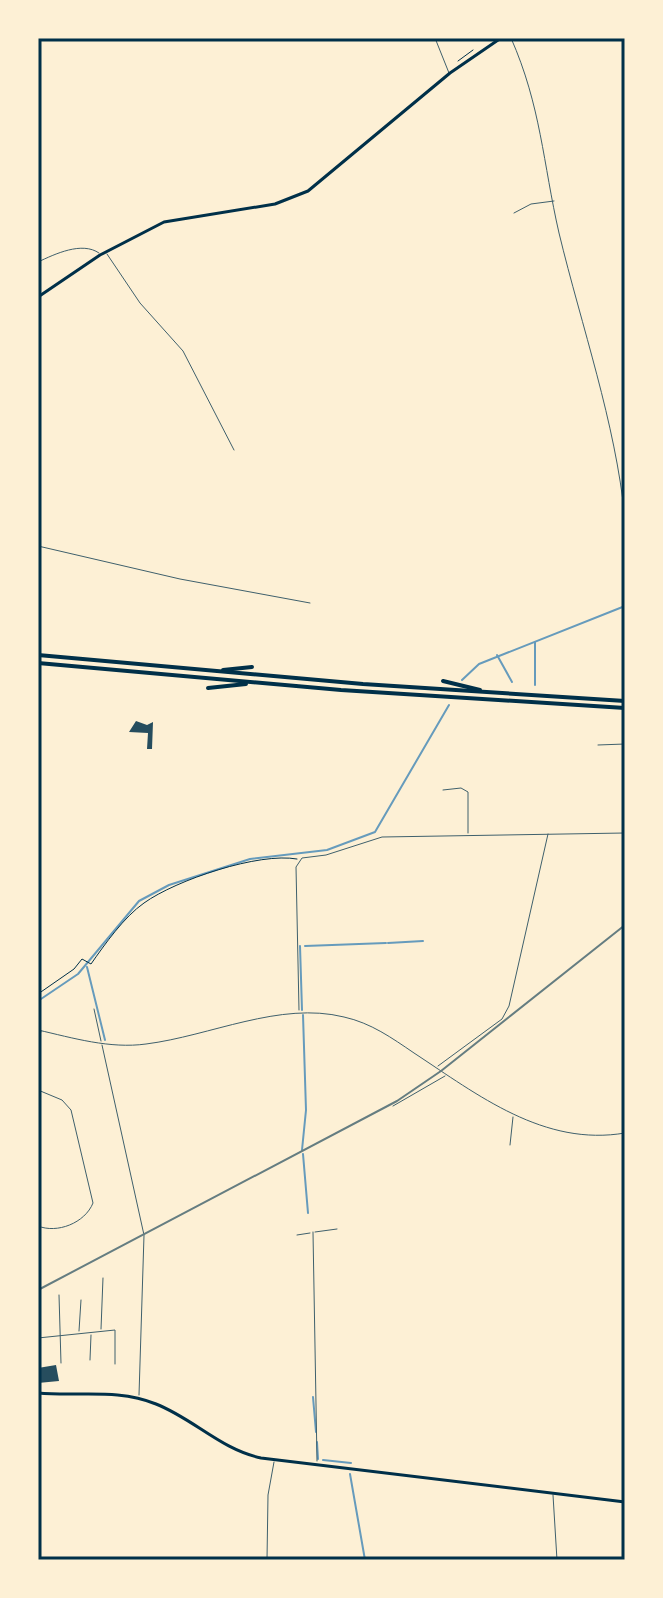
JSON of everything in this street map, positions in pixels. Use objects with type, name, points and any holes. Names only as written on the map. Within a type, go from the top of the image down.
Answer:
[{"type":"highway","points":[[38,655],[205,671],[625,701]]},
{"type":"highway","points":[[38,663],[262,683],[625,708]]},
{"type":"highway","points":[[205,671],[252,667]]},
{"type":"highway","points":[[443,681],[494,693]]},
{"type":"highway","points":[[208,688],[262,683]]},
{"type":"main road","points":[[38,297],[103,253],[172,219],[267,206],[308,191],[450,73],[501,38]]},
{"type":"main road","points":[[38,1393],[111,1393],[138,1398],[173,1412],[234,1451],[275,1460],[625,1502]]},
{"type":"street","points":[[435,38],[450,73]]},
{"type":"street","points":[[511,38],[536,104],[554,201],[618,455],[625,518]]},
{"type":"street","points":[[514,213],[531,204],[554,201]]},
{"type":"street","points":[[38,262],[74,249],[93,249],[103,253],[140,303],[183,351],[234,450]]},
{"type":"street","points":[[38,546],[180,579],[310,603]]},
{"type":"street","points":[[598,745],[625,744]]},
{"type":"street","points":[[443,790],[461,788],[468,792],[468,835]]},
{"type":"street","points":[[300,1013],[296,867],[299,860],[382,837],[625,833]]},
{"type":"street","points":[[437,1068],[502,1019],[509,1006],[521,967],[548,834]]},
{"type":"street","points":[[94,1009],[144,1235],[138,1398]]},
{"type":"street","points":[[38,1044],[39,1030],[102,1044],[152,1043],[300,1013],[336,1015],[365,1023],[514,1115],[567,1134],[625,1133]]},
{"type":"street","points":[[393,1106],[446,1074]]},
{"type":"street","points":[[38,1090],[62,1100],[71,1110],[93,1203],[84,1217],[62,1228],[38,1226]]},
{"type":"street","points":[[510,1145],[514,1115]]},
{"type":"street","points":[[297,1235],[337,1229]]},
{"type":"street","points":[[313,1232],[316,1463]]},
{"type":"street","points":[[101,1332],[103,1278]]},
{"type":"street","points":[[59,1295],[63,1334],[61,1363]]},
{"type":"street","points":[[79,1333],[81,1300]]},
{"type":"street","points":[[38,1338],[115,1330],[115,1364]]},
{"type":"street","points":[[90,1360],[91,1332]]},
{"type":"street","points":[[267,1560],[268,1495],[275,1460]]},
{"type":"street","points":[[552,1493],[557,1560]]},
{"type":"path","points":[[38,994],[84,959],[91,964],[138,907],[160,894],[257,860],[299,860]]},
{"type":"building","points":[[136,721],[147,725],[153,722],[152,749],[147,749],[148,733],[129,732]]},
{"type":"building","points":[[56,1365],[59,1381],[38,1383],[38,1368]]},
{"type":"waterway","points":[[462,680],[479,664],[625,606]]},
{"type":"waterway","points":[[535,642],[535,685]]},
{"type":"waterway","points":[[497,655],[512,682]]},
{"type":"waterway","points":[[38,1001],[78,974],[139,901],[169,885],[250,859],[327,850],[375,832],[449,705]]},
{"type":"waterway","points":[[388,943],[423,941]]},
{"type":"waterway","points":[[305,946],[386,943]]},
{"type":"waterway","points":[[300,946],[302,1010]]},
{"type":"waterway","points":[[87,967],[105,1040]]},
{"type":"waterway","points":[[302,1150],[306,1110],[303,1015]]},
{"type":"waterway","points":[[303,1154],[308,1213]]},
{"type":"waterway","points":[[313,1397],[316,1432]]},
{"type":"waterway","points":[[317,1442],[318,1459]]},
{"type":"waterway","points":[[323,1460],[351,1463]]},
{"type":"waterway","points":[[350,1474],[365,1560]]},
{"type":"railway","points":[[38,1290],[397,1101],[441,1071],[625,925]]}]
